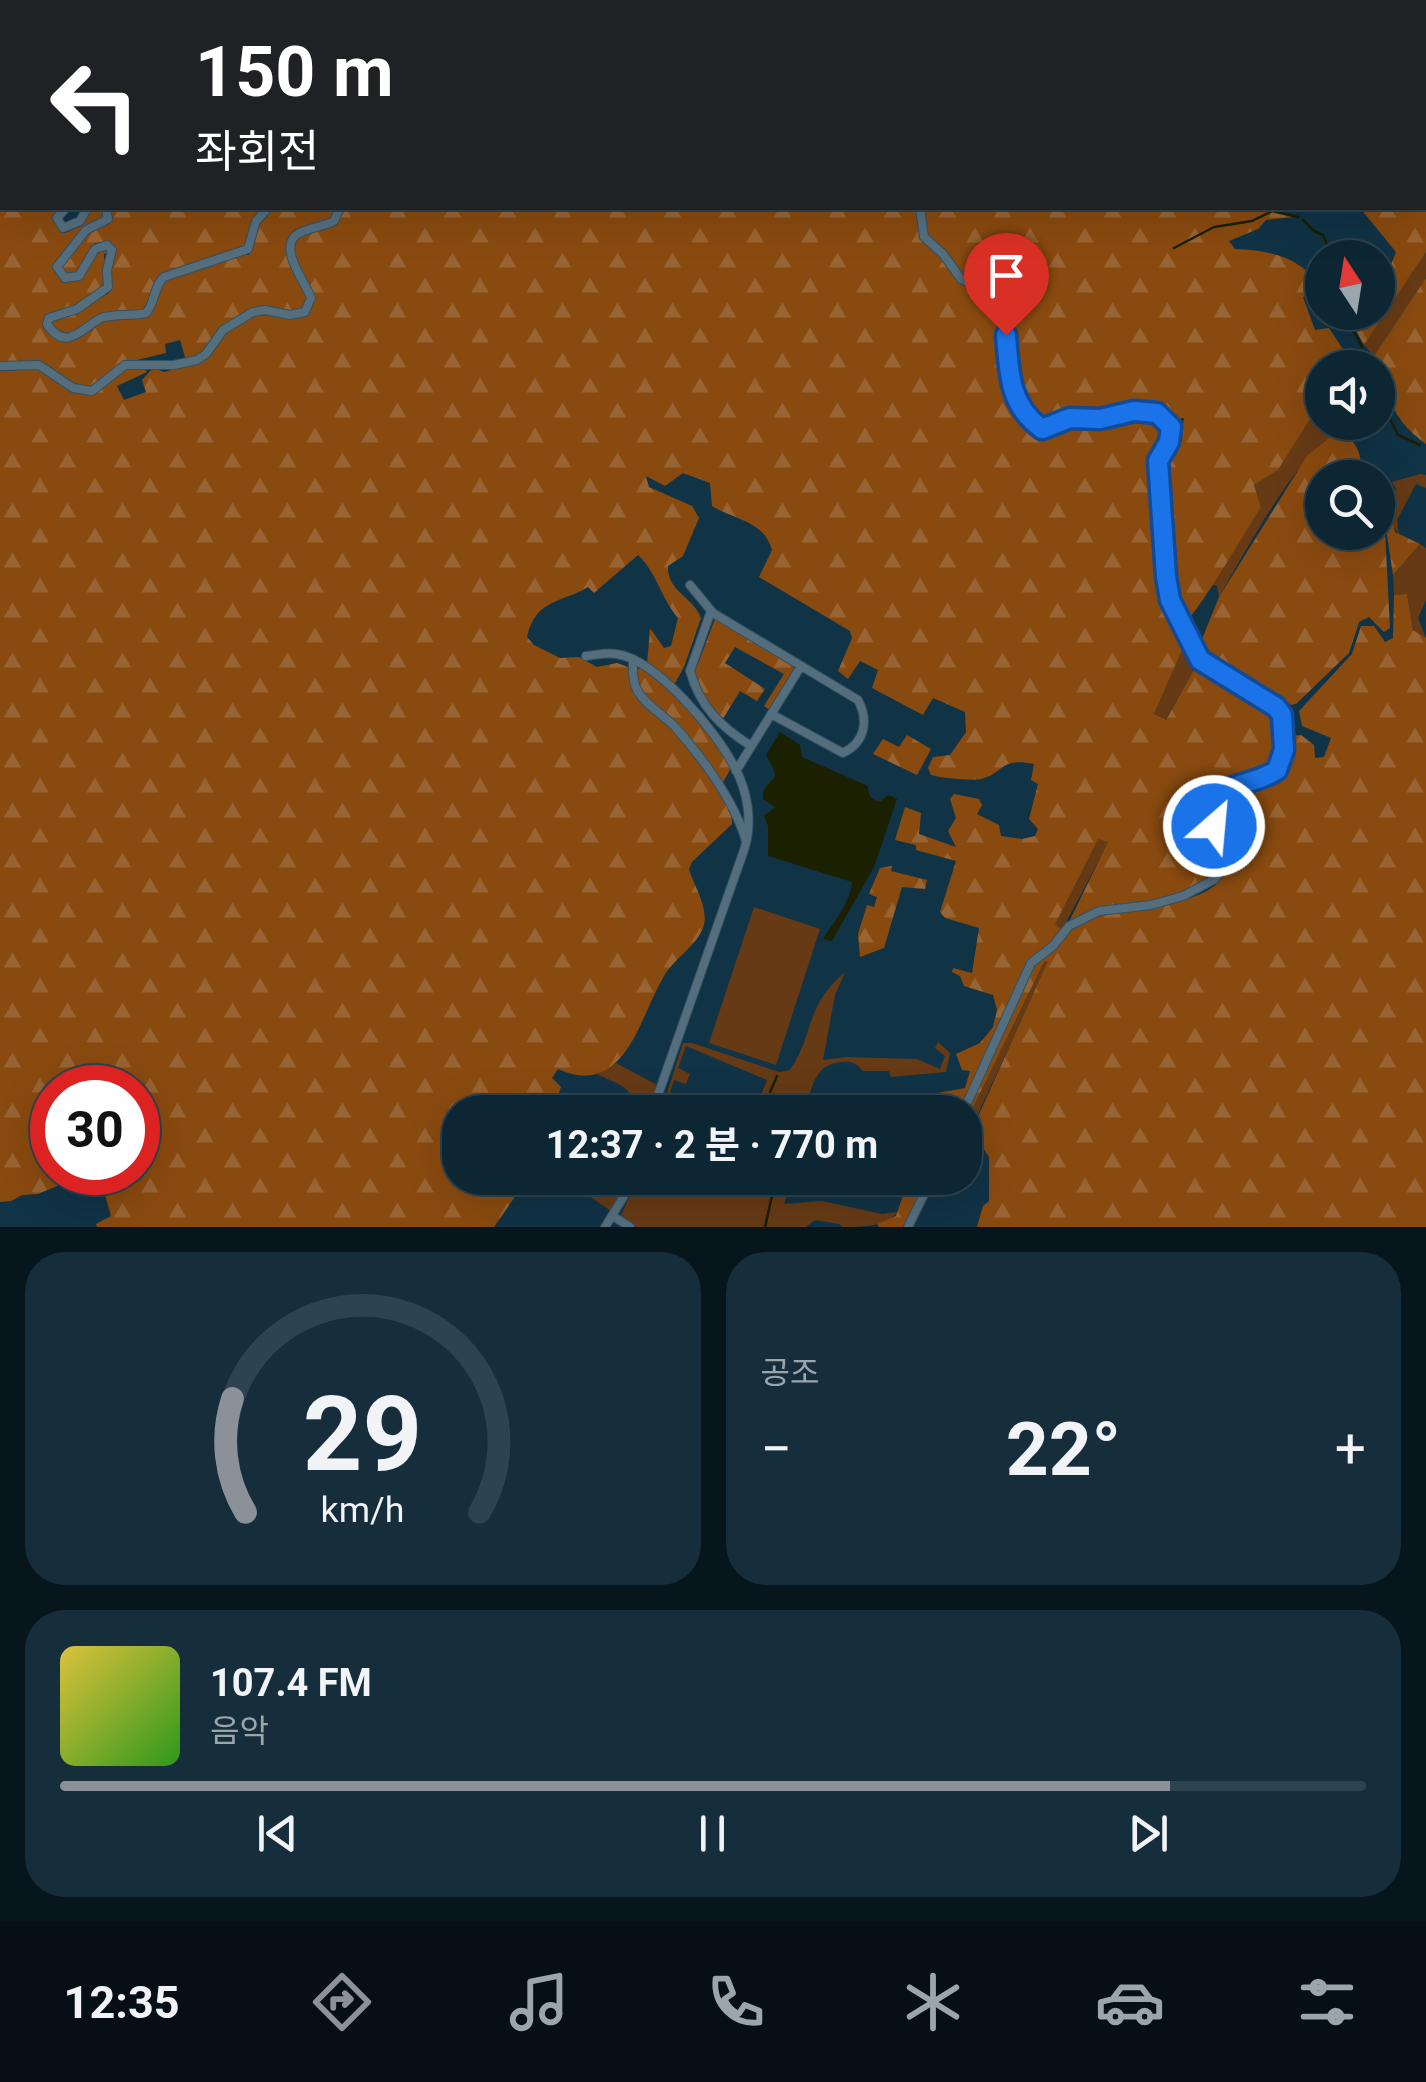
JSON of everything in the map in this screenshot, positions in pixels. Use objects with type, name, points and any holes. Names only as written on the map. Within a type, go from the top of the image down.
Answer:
[{"type":"street","points":[[64,210],[58,218],[63,228],[80,222],[86,210]]},
{"type":"street","points":[[106,210],[108,219],[86,230],[57,267],[65,278],[79,276],[95,249],[107,244],[112,250],[106,274],[108,287],[77,310],[49,318],[49,329],[56,334],[80,334],[99,318],[146,313],[164,277],[225,254],[244,252],[250,245],[256,220],[266,210]]},
{"type":"street","points":[[0,366],[39,366],[73,388],[92,390],[125,365],[174,366],[196,360],[206,354],[223,330],[253,312],[300,314],[310,306],[311,298],[296,269],[292,242],[300,233],[334,220],[339,210]]},
{"type":"street","points":[[920,210],[924,237],[943,254],[961,279],[1001,296],[1011,387],[1019,406],[1037,426],[1048,429],[1070,418],[1100,419],[1144,411],[1157,413],[1171,427],[1169,442],[1158,461],[1170,600],[1200,660],[1276,707],[1282,715],[1285,737],[1277,770],[1232,788],[1215,803],[1214,826],[1225,866],[1215,879],[1183,896],[1151,905],[1088,914],[1031,963],[971,1095]]},
{"type":"street","points":[[690,585],[712,611],[858,700],[864,726],[857,743],[849,751],[838,752],[771,714]]},
{"type":"street","points":[[712,611],[690,671],[712,716],[751,746]]},
{"type":"street","points":[[586,656],[617,654],[633,659],[676,692],[736,771],[750,817],[746,842],[658,1095]]},
{"type":"street","points":[[633,659],[640,694],[676,729],[710,773],[728,800],[746,842]]},
{"type":"street","points":[[736,771],[801,666]]},
{"type":"street","points":[[606,1227],[622,1195]]},
{"type":"street","points":[[908,1227],[924,1195]]},
{"type":"street","points":[[612,1216],[630,1227]]},
{"type":"shaded area","points":[[1426,252],[1426,278],[1395,324],[1395,298]]},
{"type":"shaded area","points":[[1374,330],[1391,330],[1378,350],[1369,350],[1364,345]]},
{"type":"shaded area","points":[[1305,425],[1305,440],[1327,440],[1305,460],[1290,481],[1219,597],[1217,586],[1210,584],[1261,507],[1254,485],[1278,470]]},
{"type":"shaded area","points":[[1426,475],[1426,488],[1416,484],[1397,520],[1399,535],[1395,529],[1395,481]]},
{"type":"shaded area","points":[[1420,544],[1426,548],[1426,600],[1418,618],[1426,638],[1413,630],[1407,594],[1394,595],[1393,575]]},
{"type":"shaded area","points":[[1187,639],[1198,662],[1165,721],[1154,714]]},
{"type":"shaded area","points":[[780,732],[800,745],[802,757],[868,786],[869,795],[875,800],[881,801],[888,795],[897,799],[874,867],[832,941],[823,939],[845,905],[852,882],[768,856],[764,816],[775,807],[763,799],[763,791],[775,776],[766,755]]},
{"type":"shaded area","points":[[1098,838],[1109,841],[1062,930],[1054,924]]},
{"type":"shaded area","points":[[754,907],[820,929],[776,1065],[709,1043]]},
{"type":"shaded area","points":[[1050,960],[982,1105],[979,1095],[1044,962]]},
{"type":"shaded area","points":[[845,972],[835,995],[823,1060],[917,1059],[940,1069],[945,1056],[935,1048],[938,1042],[950,1053],[946,1072],[891,1077],[889,1071],[863,1071],[854,1063],[841,1062],[819,1073],[810,1095],[770,1095],[777,1076],[768,1095],[761,1095],[767,1080],[686,1046],[678,1068],[690,1074],[686,1084],[674,1080],[666,1095],[683,1043],[779,1072],[790,1070],[816,1009]]},
{"type":"shaded area","points":[[616,1063],[657,1085],[654,1095],[631,1095],[597,1074]]},
{"type":"shaded area","points":[[588,1195],[619,1195],[611,1211]]},
{"type":"shaded area","points":[[630,1195],[771,1195],[764,1227],[633,1227],[621,1215]]},
{"type":"shaded area","points":[[773,1195],[786,1195],[784,1204],[822,1201],[882,1214],[898,1212],[887,1221],[865,1226],[842,1227],[815,1220],[806,1227],[766,1227]]},
{"type":"green space","points":[[0,210],[62,210],[55,220],[65,233],[81,226],[88,210],[103,210],[105,219],[58,258],[54,266],[65,281],[73,280],[100,252],[106,248],[109,252],[104,254],[106,284],[85,303],[45,318],[44,325],[51,334],[74,338],[86,334],[100,321],[146,316],[166,280],[249,255],[257,223],[271,210],[336,210],[332,219],[299,230],[289,245],[309,299],[299,313],[262,307],[229,322],[203,353],[192,358],[185,357],[180,340],[165,344],[166,353],[120,364],[91,389],[80,389],[44,365],[0,362]]},
{"type":"green space","points":[[110,210],[264,210],[247,245],[162,275],[141,313],[110,314],[80,332],[61,333],[51,326],[51,320],[109,293],[114,247],[110,241],[95,243],[79,273],[69,276],[59,268],[81,237],[111,216]]},
{"type":"green space","points":[[340,210],[918,210],[921,238],[938,252],[958,280],[996,293],[1006,386],[1017,409],[1032,427],[1049,431],[1069,421],[1098,422],[1138,414],[1155,415],[1167,427],[1166,442],[1156,460],[1162,575],[1187,639],[1154,714],[1166,720],[1198,662],[1276,710],[1284,746],[1274,769],[1236,783],[1217,796],[1210,818],[1220,872],[1172,897],[1089,912],[1069,922],[1108,842],[1098,839],[1055,924],[1062,930],[1021,974],[969,1095],[936,1095],[965,1088],[970,1071],[962,1070],[956,1054],[980,1043],[993,1027],[997,1010],[993,995],[964,986],[960,976],[952,972],[953,968],[972,973],[979,928],[945,918],[940,912],[956,861],[895,840],[905,807],[921,813],[919,834],[956,847],[948,831],[956,818],[950,799],[954,794],[979,799],[982,805],[977,814],[999,825],[1001,836],[1035,836],[1038,829],[1029,819],[1038,784],[1031,780],[1034,764],[1008,764],[977,780],[931,775],[928,768],[933,757],[950,755],[966,732],[965,712],[933,698],[923,715],[872,688],[878,670],[860,661],[848,679],[838,671],[852,638],[850,631],[759,577],[772,550],[762,533],[748,522],[712,506],[710,483],[683,473],[665,486],[646,476],[649,487],[692,506],[699,518],[683,556],[668,566],[672,582],[701,618],[674,685],[647,665],[650,628],[664,648],[671,646],[678,618],[638,555],[594,593],[588,587],[543,608],[527,637],[560,658],[579,657],[597,667],[617,663],[628,667],[632,684],[721,793],[732,824],[689,869],[703,905],[703,928],[664,976],[627,1050],[614,1064],[599,1073],[581,1075],[558,1069],[552,1078],[561,1087],[558,1095],[442,1095],[442,1195],[516,1195],[494,1227],[97,1227],[111,1216],[105,1195],[160,1195],[160,1065],[30,1065],[30,1194],[0,1202],[0,368],[38,368],[85,394],[124,368],[143,367],[147,372],[117,386],[124,400],[146,392],[142,380],[153,368],[164,372],[197,363],[220,337],[250,316],[304,314],[312,309],[311,292],[294,251],[297,237],[320,229]]},
{"type":"green space","points":[[923,210],[1270,210],[1293,217],[1266,220],[1258,229],[1229,241],[1235,249],[1273,254],[1305,269],[1305,330],[1330,330],[1343,350],[1305,350],[1305,427],[1278,470],[1254,485],[1261,507],[1185,622],[1170,592],[1160,461],[1181,437],[1184,418],[1170,420],[1160,411],[1063,419],[1047,424],[1035,420],[1025,409],[1012,370],[1003,293],[969,282],[947,253],[926,235]]},
{"type":"green space","points":[[1362,210],[1426,210],[1426,252],[1395,298],[1395,240],[1386,240]]},
{"type":"green space","points":[[1426,278],[1426,444],[1395,410],[1395,350],[1378,350],[1395,330]]},
{"type":"green space","points":[[1356,330],[1374,330],[1364,345]]},
{"type":"green space","points":[[1326,440],[1350,440],[1358,451],[1360,460],[1305,460],[1305,550],[1386,550],[1390,628],[1384,632],[1369,617],[1359,622],[1349,653],[1296,704],[1290,705],[1283,700],[1269,700],[1206,664],[1198,649],[1219,597],[1307,456]]},
{"type":"green space","points":[[1395,532],[1420,544],[1393,575],[1389,550],[1395,550]]},
{"type":"green space","points":[[1407,594],[1413,630],[1426,638],[1426,1227],[977,1227],[983,1206],[989,1201],[989,1157],[982,1146],[982,1108],[1048,961],[1044,962],[979,1095],[972,1095],[1009,1012],[1038,962],[1071,927],[1087,919],[1178,901],[1216,885],[1228,865],[1217,827],[1218,803],[1234,790],[1279,772],[1289,736],[1301,735],[1314,745],[1315,758],[1324,757],[1331,738],[1302,726],[1299,711],[1352,654],[1361,626],[1374,626],[1385,642],[1393,638],[1394,595]]},
{"type":"green space","points":[[715,619],[793,663],[794,670],[770,710],[764,706],[784,674],[735,647],[725,663],[765,689],[757,701],[740,691],[721,722],[700,692],[694,674]]},
{"type":"green space","points":[[641,668],[680,701],[722,754],[731,768],[721,786],[640,690],[637,681]]},
{"type":"green space","points":[[907,735],[931,749],[917,775],[873,754],[883,739],[899,747]]},
{"type":"green space","points":[[892,866],[891,871],[927,880],[925,889],[902,887],[884,948],[860,957],[858,934],[867,905],[874,907],[877,897],[869,894],[880,868]]},
{"type":"green space","points":[[903,1195],[921,1195],[905,1227],[877,1224],[896,1216]]},
{"type":"waterway","points":[[1174,248],[1214,227],[1252,221],[1272,211],[1298,217]]},
{"type":"waterway","points":[[1303,220],[1325,240]]},
{"type":"waterway","points":[[1353,330],[1362,347]]},
{"type":"waterway","points":[[1395,429],[1398,435],[1420,445]]},
{"type":"waterway","points":[[769,1095],[777,1076]]},
{"type":"waterway","points":[[765,1227],[772,1195]]},
{"type":"route","points":[[1006,335],[1013,395],[1042,429],[1070,418],[1100,419],[1134,411],[1157,413],[1171,427],[1169,442],[1158,461],[1170,600],[1200,660],[1276,707],[1284,726],[1284,750],[1277,770],[1224,792],[1212,810],[1214,826]]}]
